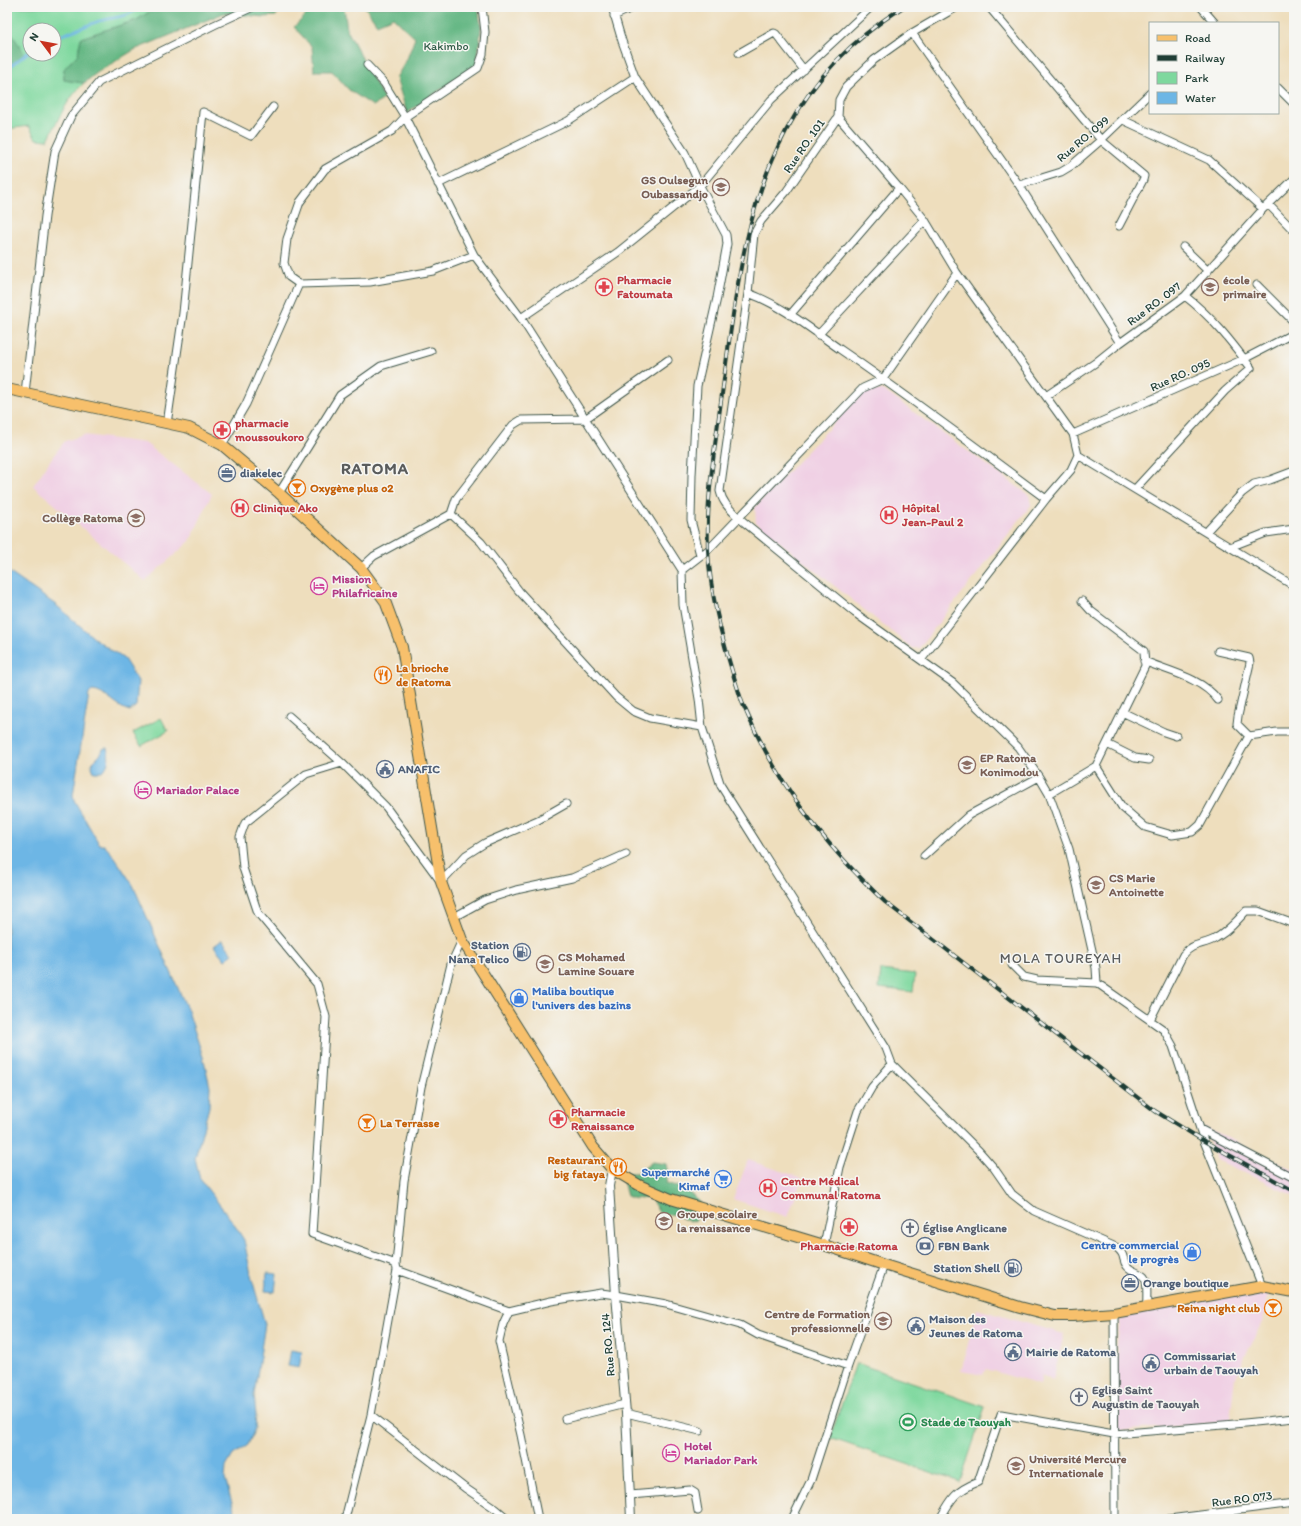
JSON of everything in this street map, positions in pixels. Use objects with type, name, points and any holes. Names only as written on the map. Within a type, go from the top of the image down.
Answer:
[{"type":"main road","points":[[7,389],[189,428],[222,445],[279,493],[361,568],[386,601],[402,647],[441,882],[462,940],[594,1147],[612,1169],[639,1185],[671,1199],[1055,1316],[1114,1313],[1262,1286],[1294,1292]]},
{"type":"street","points":[[25,393],[45,216],[55,151],[71,116],[99,82],[253,7]]},
{"type":"street","points":[[474,255],[433,271],[370,282],[299,284],[289,278],[284,263],[287,239],[300,202],[325,169],[392,131],[405,117],[478,68],[483,54],[484,32],[482,7]]},
{"type":"street","points":[[612,7],[636,77],[685,153],[700,186],[726,235],[727,244],[717,298],[697,386],[691,520],[700,555]]},
{"type":"street","points":[[614,16],[634,7]]},
{"type":"street","points":[[521,318],[618,252],[700,186],[771,100],[871,7]]},
{"type":"street","name":"Rue RO. 101","points":[[957,7],[912,33],[874,60],[846,88],[839,100],[838,117],[786,192],[761,221],[754,234],[748,293],[720,491],[722,499],[726,505],[739,518],[855,613],[953,683],[1018,747],[1049,794],[1069,849],[1096,968],[1097,982]]},
{"type":"street","points":[[989,7],[1101,140],[1144,176],[1119,226]]},
{"type":"street","points":[[1201,7],[1214,22]]},
{"type":"street","points":[[739,53],[774,33],[804,70]]},
{"type":"street","points":[[912,33],[1020,185],[1120,343]]},
{"type":"street","points":[[367,65],[384,83],[405,117],[474,255],[521,318],[682,570],[683,605],[699,699],[702,727],[721,786],[886,1048],[892,1064],[979,1151],[994,1168],[1012,1194],[1034,1211],[1116,1247],[1123,1252],[1127,1267],[1144,1276],[1147,1282],[1147,1307]]},
{"type":"street","points":[[438,184],[568,121],[636,77]]},
{"type":"street","points":[[1279,89],[1294,104]]},
{"type":"street","name":"Rue RO. 099","points":[[1020,185],[1061,172],[1071,166],[1123,120],[1149,94]]},
{"type":"street","points":[[167,424],[183,313],[203,112],[251,136],[273,107]]},
{"type":"street","points":[[838,117],[925,220],[957,273],[1073,434],[1078,455],[1071,470],[1046,499],[921,660]]},
{"type":"street","points":[[1123,120],[1209,160],[1294,231]]},
{"type":"street","name":"Rue RO. 097","points":[[1046,396],[1095,363],[1185,296],[1265,207],[1294,179]]},
{"type":"street","points":[[790,315],[899,188]]},
{"type":"street","points":[[818,335],[925,220]]},
{"type":"street","points":[[1183,247],[1208,271]]},
{"type":"street","points":[[682,570],[708,550],[863,388],[883,379],[957,273]]},
{"type":"street","points":[[222,445],[246,404],[299,284]]},
{"type":"street","points":[[1257,285],[1294,322]]},
{"type":"street","points":[[748,293],[761,297],[790,315],[883,379],[1046,499]]},
{"type":"street","points":[[1135,489],[1225,391],[1251,368],[1219,326],[1204,310],[1185,296]]},
{"type":"street","name":"Rue RO. 095","points":[[1073,434],[1244,358],[1294,333]]},
{"type":"street","points":[[279,493],[340,395],[381,366],[431,351]]},
{"type":"street","points":[[361,568],[374,556],[451,514],[456,499],[513,425],[521,420],[585,419],[668,360]]},
{"type":"street","points":[[1078,455],[1294,586]]},
{"type":"street","points":[[1206,532],[1242,493],[1254,484],[1294,471]]},
{"type":"street","points":[[451,514],[481,542],[519,591],[616,697],[633,711],[650,718],[702,727]]},
{"type":"street","points":[[1230,547],[1266,533],[1294,529]]},
{"type":"street","points":[[1049,794],[1096,766],[1144,666],[1144,651],[1091,611],[1082,601]]},
{"type":"street","points":[[1218,651],[1249,658],[1250,663],[1237,724],[1249,736]]},
{"type":"street","points":[[1144,662],[1163,669],[1178,672],[1212,692],[1218,700]]},
{"type":"street","points":[[1122,712],[1164,732],[1176,736]]},
{"type":"street","points":[[289,716],[342,763],[386,807],[441,882],[466,856],[484,843],[538,820],[566,804]]},
{"type":"street","points":[[1249,736],[1277,732],[1294,732]]},
{"type":"street","points":[[1096,766],[1122,807],[1145,827],[1172,835],[1192,832],[1200,825],[1249,736]]},
{"type":"street","points":[[1107,744],[1136,758],[1149,760]]},
{"type":"street","points":[[342,763],[306,774],[245,823],[240,837],[243,868],[258,913],[317,984],[326,1018],[312,1234],[509,1311],[551,1301],[601,1293],[616,1295],[666,1304],[740,1325],[758,1335],[848,1366]]},
{"type":"street","points":[[924,856],[969,815],[1039,777]]},
{"type":"street","points":[[454,917],[485,900],[516,890],[572,878],[626,854]]},
{"type":"street","points":[[1150,1020],[1188,948],[1209,943],[1231,927],[1246,911],[1258,911],[1294,924]]},
{"type":"street","points":[[345,1519],[371,1415],[397,1267],[404,1181],[421,1086],[451,964],[462,940]]},
{"type":"street","points":[[1012,965],[1024,977],[1037,980],[1097,982],[1164,1030],[1173,1046],[1204,1141],[1262,1286]]},
{"type":"street","points":[[824,1245],[840,1167],[858,1111],[872,1087],[892,1064]]},
{"type":"street","points":[[1200,1129],[1294,1178]]},
{"type":"street","name":"Rue RO. 124","points":[[612,1169],[609,1186],[626,1413],[631,1519]]},
{"type":"street","points":[[792,1519],[811,1480],[848,1366],[884,1265]]},
{"type":"street","points":[[509,1311],[503,1324],[499,1341],[521,1434],[538,1519]]},
{"type":"street","points":[[1114,1313],[1115,1519]]},
{"type":"street","points":[[565,1420],[625,1404]]},
{"type":"street","points":[[626,1413],[700,1431]]},
{"type":"street","points":[[940,1519],[950,1501],[963,1488],[978,1482],[1000,1414],[1114,1434],[1294,1418]]},
{"type":"street","points":[[371,1415],[465,1488],[508,1519]]},
{"type":"street","points":[[630,1495],[690,1490],[695,1493],[698,1511]]},
{"type":"street","name":"Rue RO 073","points":[[1169,1519],[1294,1504]]},
{"type":"shaded area","name":"Hôpital Jean-Paul 2","points":[[883,390],[1029,495],[1031,505],[919,648],[912,648],[756,523],[755,507],[864,391]]},
{"type":"shaded area","name":"Collège Ratoma","points":[[84,435],[145,443],[212,494],[190,541],[145,581],[33,486],[65,441]]},
{"type":"shaded area","points":[[1203,1126],[1294,1170],[1294,1196],[1217,1160]]},
{"type":"shaded area","name":"Centre Médical Communal Ratoma","points":[[748,1160],[802,1178],[788,1217],[733,1199]]},
{"type":"shaded area","points":[[1260,1288],[1270,1291],[1262,1322],[1235,1377],[1230,1419],[1224,1422],[1118,1431],[1117,1345],[1120,1320],[1139,1311]]},
{"type":"shaded area","name":"Mairie de Ratoma","points":[[977,1309],[1064,1334],[1053,1380],[1042,1376],[1040,1385],[986,1369],[983,1375],[961,1371]]},
{"type":"green space","points":[[15,7],[157,7],[137,20],[81,38],[78,54],[64,69],[64,80],[84,83],[78,89],[59,117],[48,140],[36,139],[29,126],[7,129],[7,73],[12,65],[13,39],[7,26],[7,20],[12,9]]},
{"type":"green space","points":[[157,7],[281,7],[276,16],[264,17],[224,13],[134,50],[98,72],[84,83],[64,80],[64,69],[78,54],[81,38],[137,20]]},
{"type":"green space","points":[[310,7],[344,7],[347,30],[384,99],[373,106],[349,90],[332,71],[314,71],[312,47],[294,27],[312,9]]},
{"type":"green space","name":"Kakimbo","points":[[365,7],[478,7],[481,27],[477,64],[407,113],[396,78],[407,59],[415,38],[393,17],[377,24]]},
{"type":"green space","points":[[7,26],[22,50],[22,57],[12,65],[7,73]]},
{"type":"green space","points":[[161,718],[168,731],[141,746],[133,733]]},
{"type":"green space","points":[[881,970],[915,974],[913,992],[879,988]]},
{"type":"green space","points":[[652,1162],[666,1164],[668,1174],[666,1183],[683,1188],[700,1202],[700,1210],[696,1220],[690,1222],[674,1214],[661,1216],[650,1197],[635,1199],[627,1196],[623,1181],[628,1173],[638,1173]]},
{"type":"green space","name":"Stade de Taouyah","points":[[856,1363],[985,1407],[960,1482],[830,1438]]},
{"type":"water","points":[[7,571],[56,605],[94,638],[124,659],[138,681],[136,706],[130,711],[120,707],[97,692],[92,691],[89,694],[73,795],[74,800],[98,842],[101,845],[104,845],[113,855],[133,885],[188,1011],[204,1060],[210,1087],[209,1107],[195,1158],[200,1179],[232,1221],[244,1240],[252,1279],[265,1324],[254,1395],[256,1415],[255,1428],[248,1445],[233,1455],[226,1467],[225,1479],[237,1519],[7,1519]]},
{"type":"water","points":[[105,748],[107,748],[108,755],[106,767],[102,772],[94,772],[91,764]]},
{"type":"water","points":[[222,940],[233,954],[225,960],[214,946]]},
{"type":"water","points":[[267,1273],[277,1274],[275,1292],[265,1291]]},
{"type":"water","points":[[291,1350],[302,1352],[299,1368],[288,1366]]},
{"type":"waterway","points":[[62,35],[99,21],[127,15],[142,7]]},
{"type":"waterway","points":[[7,73],[12,65],[22,57]]},
{"type":"railway","points":[[903,7],[851,46],[809,93],[786,131],[771,162],[750,226],[742,260],[731,327],[708,511],[708,550],[711,581],[724,644],[742,702],[770,759],[803,810],[841,857],[885,902],[1155,1111],[1204,1141],[1294,1191]]},
{"type":"place","name":"GS Oulsegun Oubassandjo","points":[[721,187]]},
{"type":"place","name":"Pharmacie Fatoumata","points":[[604,287]]},
{"type":"place","name":"école primaire","points":[[1210,287]]},
{"type":"place","name":"pharmacie moussoukoro","points":[[222,430]]},
{"type":"place","name":"diakelec","points":[[227,473]]},
{"type":"place","name":"Oxygène plus o2","points":[[297,488]]},
{"type":"place","name":"Clinique Ako","points":[[240,508]]},
{"type":"place","name":"Hôpital Jean-Paul 2","points":[[889,515]]},
{"type":"place","name":"Collège Ratoma","points":[[136,518]]},
{"type":"place","name":"Mission Philafricaine","points":[[319,586]]},
{"type":"place","name":"La brioche de Ratoma","points":[[383,675]]},
{"type":"place","name":"EP Ratoma Konimodou","points":[[967,765]]},
{"type":"place","name":"ANAFIC","points":[[385,769]]},
{"type":"place","name":"Mariador Palace","points":[[143,790]]},
{"type":"place","name":"CS Marie Antoinette","points":[[1096,885]]},
{"type":"place","name":"Station Nana Telico","points":[[522,952]]},
{"type":"place","name":"CS Mohamed Lamine Souare","points":[[545,964]]},
{"type":"place","name":"Maliba boutique l'univers des bazins","points":[[519,998]]},
{"type":"place","name":"Pharmacie Renaissance","points":[[558,1119]]},
{"type":"place","name":"La Terrasse","points":[[367,1123]]},
{"type":"place","name":"Restaurant big fataya","points":[[618,1167]]},
{"type":"place","name":"Supermarché Kimaf","points":[[723,1179]]},
{"type":"place","name":"Centre Médical Communal Ratoma","points":[[768,1188]]},
{"type":"place","name":"Groupe scolaire la renaissance","points":[[664,1221]]},
{"type":"place","name":"Pharmacie Ratoma","points":[[849,1227]]},
{"type":"place","name":"Église Anglicane","points":[[910,1228]]},
{"type":"place","name":"FBN Bank","points":[[925,1246]]},
{"type":"place","name":"Centre commercial le progrès","points":[[1192,1252]]},
{"type":"place","name":"Station Shell","points":[[1013,1268]]},
{"type":"place","name":"Orange boutique","points":[[1130,1283]]},
{"type":"place","name":"Reina night club","points":[[1273,1308]]},
{"type":"place","name":"Centre de Formation professionnelle","points":[[883,1321]]},
{"type":"place","name":"Maison des Jeunes de Ratoma","points":[[916,1326]]},
{"type":"place","name":"Mairie de Ratoma","points":[[1013,1352]]},
{"type":"place","name":"Commissariat urbain de Taouyah","points":[[1151,1363]]},
{"type":"place","name":"Eglise Saint Augustin de Taouyah","points":[[1079,1397]]},
{"type":"place","name":"Stade de Taouyah","points":[[908,1422]]},
{"type":"place","name":"Hotel Mariador Park","points":[[671,1453]]},
{"type":"place","name":"Université Mercure Internationale","points":[[1016,1466]]},
{"type":"district","name":"RATOMA","points":[[375,468]]},
{"type":"district","name":"MOLA TOUREYAH","points":[[1061,958]]}]
